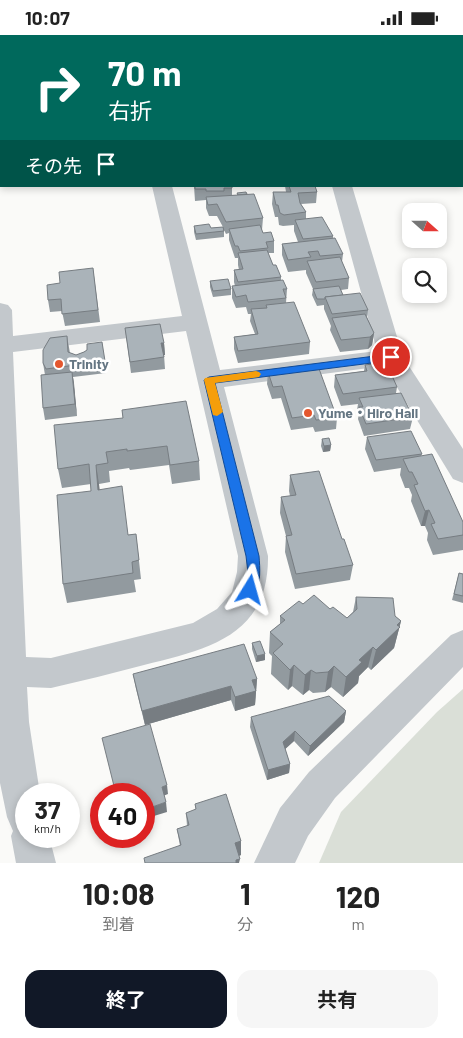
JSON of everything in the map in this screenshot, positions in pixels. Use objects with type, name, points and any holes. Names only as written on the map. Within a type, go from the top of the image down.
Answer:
[{"type":"street","points":[[5,671],[51,673],[190,639],[210,632],[228,621],[241,606],[250,590],[254,573],[253,556],[162,187]]},
{"type":"street","points":[[342,187],[391,357],[463,472]]},
{"type":"street","points":[[0,311],[2,345],[5,671],[19,783]]},
{"type":"street","points":[[2,345],[195,322]]},
{"type":"street","points":[[209,380],[391,357]]},
{"type":"street","points":[[274,863],[294,822],[322,785],[463,645]]},
{"type":"street","points":[[33,848],[36,863]]},
{"type":"shaded area","points":[[463,689],[463,863],[319,863],[341,812],[437,712]]},
{"type":"building","points":[[195,187],[232,187],[224,188],[224,191],[195,189]]},
{"type":"building","points":[[289,187],[315,187],[317,192],[298,193],[300,203],[306,212],[284,215],[280,213],[278,205],[276,205],[273,192],[291,192]]},
{"type":"building","points":[[246,192],[247,194],[238,195],[237,193]]},
{"type":"building","points":[[254,194],[263,218],[226,222],[217,204],[208,205],[206,197]]},
{"type":"building","points":[[322,217],[333,236],[303,239],[295,220]]},
{"type":"building","points":[[209,224],[211,228],[223,227],[224,231],[196,234],[194,226]]},
{"type":"building","points":[[260,225],[263,233],[271,232],[274,241],[266,242],[268,248],[240,251],[238,246],[235,246],[229,229]]},
{"type":"building","points":[[335,238],[343,254],[320,256],[318,251],[308,252],[311,257],[288,260],[282,244]]},
{"type":"building","points":[[267,250],[273,265],[276,265],[281,277],[238,282],[234,270],[243,269],[238,253]]},
{"type":"building","points":[[340,257],[349,278],[316,282],[307,261]]},
{"type":"building","points":[[93,268],[98,310],[62,314],[61,299],[48,300],[47,285],[60,283],[59,272]]},
{"type":"building","points":[[228,279],[231,289],[213,291],[210,281]]},
{"type":"building","points":[[283,280],[287,289],[283,289],[286,298],[248,302],[246,295],[236,297],[232,286]]},
{"type":"building","points":[[339,286],[343,295],[325,297],[325,299],[317,299],[313,289]]},
{"type":"building","points":[[360,293],[368,310],[332,314],[325,297]]},
{"type":"building","points":[[294,302],[310,342],[238,351],[234,337],[258,334],[251,309],[267,308],[266,305]]},
{"type":"building","points":[[365,314],[374,333],[370,337],[341,340],[332,318]]},
{"type":"building","points":[[160,324],[164,343],[161,343],[164,357],[130,362],[125,328]]},
{"type":"building","points":[[67,336],[68,352],[76,355],[87,350],[87,344],[102,342],[105,361],[46,369],[43,363],[43,350],[50,338]]},
{"type":"building","points":[[386,362],[397,387],[343,394],[335,375],[367,371],[365,365]]},
{"type":"building","name":"Yume・Hiro Hall","points":[[318,366],[337,418],[316,420],[314,415],[292,418],[282,386],[273,387],[268,372]]},
{"type":"building","points":[[72,372],[75,404],[43,408],[41,375]]},
{"type":"building","points":[[401,393],[413,417],[366,424],[359,407],[363,407],[359,398]]},
{"type":"building","points":[[186,401],[199,461],[170,465],[167,446],[106,452],[108,463],[96,465],[98,490],[122,486],[128,535],[136,534],[139,560],[132,562],[133,573],[63,584],[57,495],[91,491],[89,464],[58,469],[54,425],[123,418],[122,410]]},
{"type":"building","points":[[411,431],[422,454],[376,460],[367,437]]},
{"type":"building","points":[[329,438],[331,445],[324,446],[322,439]]},
{"type":"building","points":[[432,454],[463,522],[463,535],[438,539],[431,524],[435,523],[429,510],[425,511],[414,485],[418,484],[412,472],[409,472],[403,459]]},
{"type":"building","points":[[319,471],[342,539],[344,539],[353,565],[296,574],[286,536],[292,535],[281,497],[296,495],[290,475]]},
{"type":"building","points":[[459,573],[463,574],[463,596],[454,594]]},
{"type":"building","points":[[314,595],[330,609],[333,607],[347,618],[357,609],[356,597],[393,598],[395,616],[401,621],[397,625],[400,627],[376,650],[373,647],[359,660],[362,662],[346,677],[334,666],[328,672],[316,673],[311,670],[305,675],[294,665],[290,670],[273,653],[283,644],[270,632],[285,620],[280,616],[299,601],[303,604]]},
{"type":"building","points":[[260,641],[265,654],[257,656],[252,643]]},
{"type":"building","points":[[244,644],[257,679],[252,680],[256,691],[235,697],[231,686],[142,711],[133,674]]},
{"type":"building","points":[[329,696],[346,711],[310,746],[295,731],[283,742],[290,764],[268,770],[251,717]]},
{"type":"building","points":[[150,724],[167,785],[162,787],[166,802],[155,806],[155,783],[113,783],[102,738]]},
{"type":"building","points":[[226,794],[241,841],[235,843],[240,859],[236,860],[236,863],[145,863],[144,858],[181,845],[177,829],[189,825],[186,813],[196,809],[195,804]]},
{"type":"slow traffic","points":[[217,412],[209,380],[256,374]]},
{"type":"place","name":"Trinity","points":[[59,364]]},
{"type":"place","name":"Yume・Hiro Hall","points":[[308,413]]},
{"type":"route","points":[[250,590],[254,573],[253,556],[209,380],[391,357]]}]
